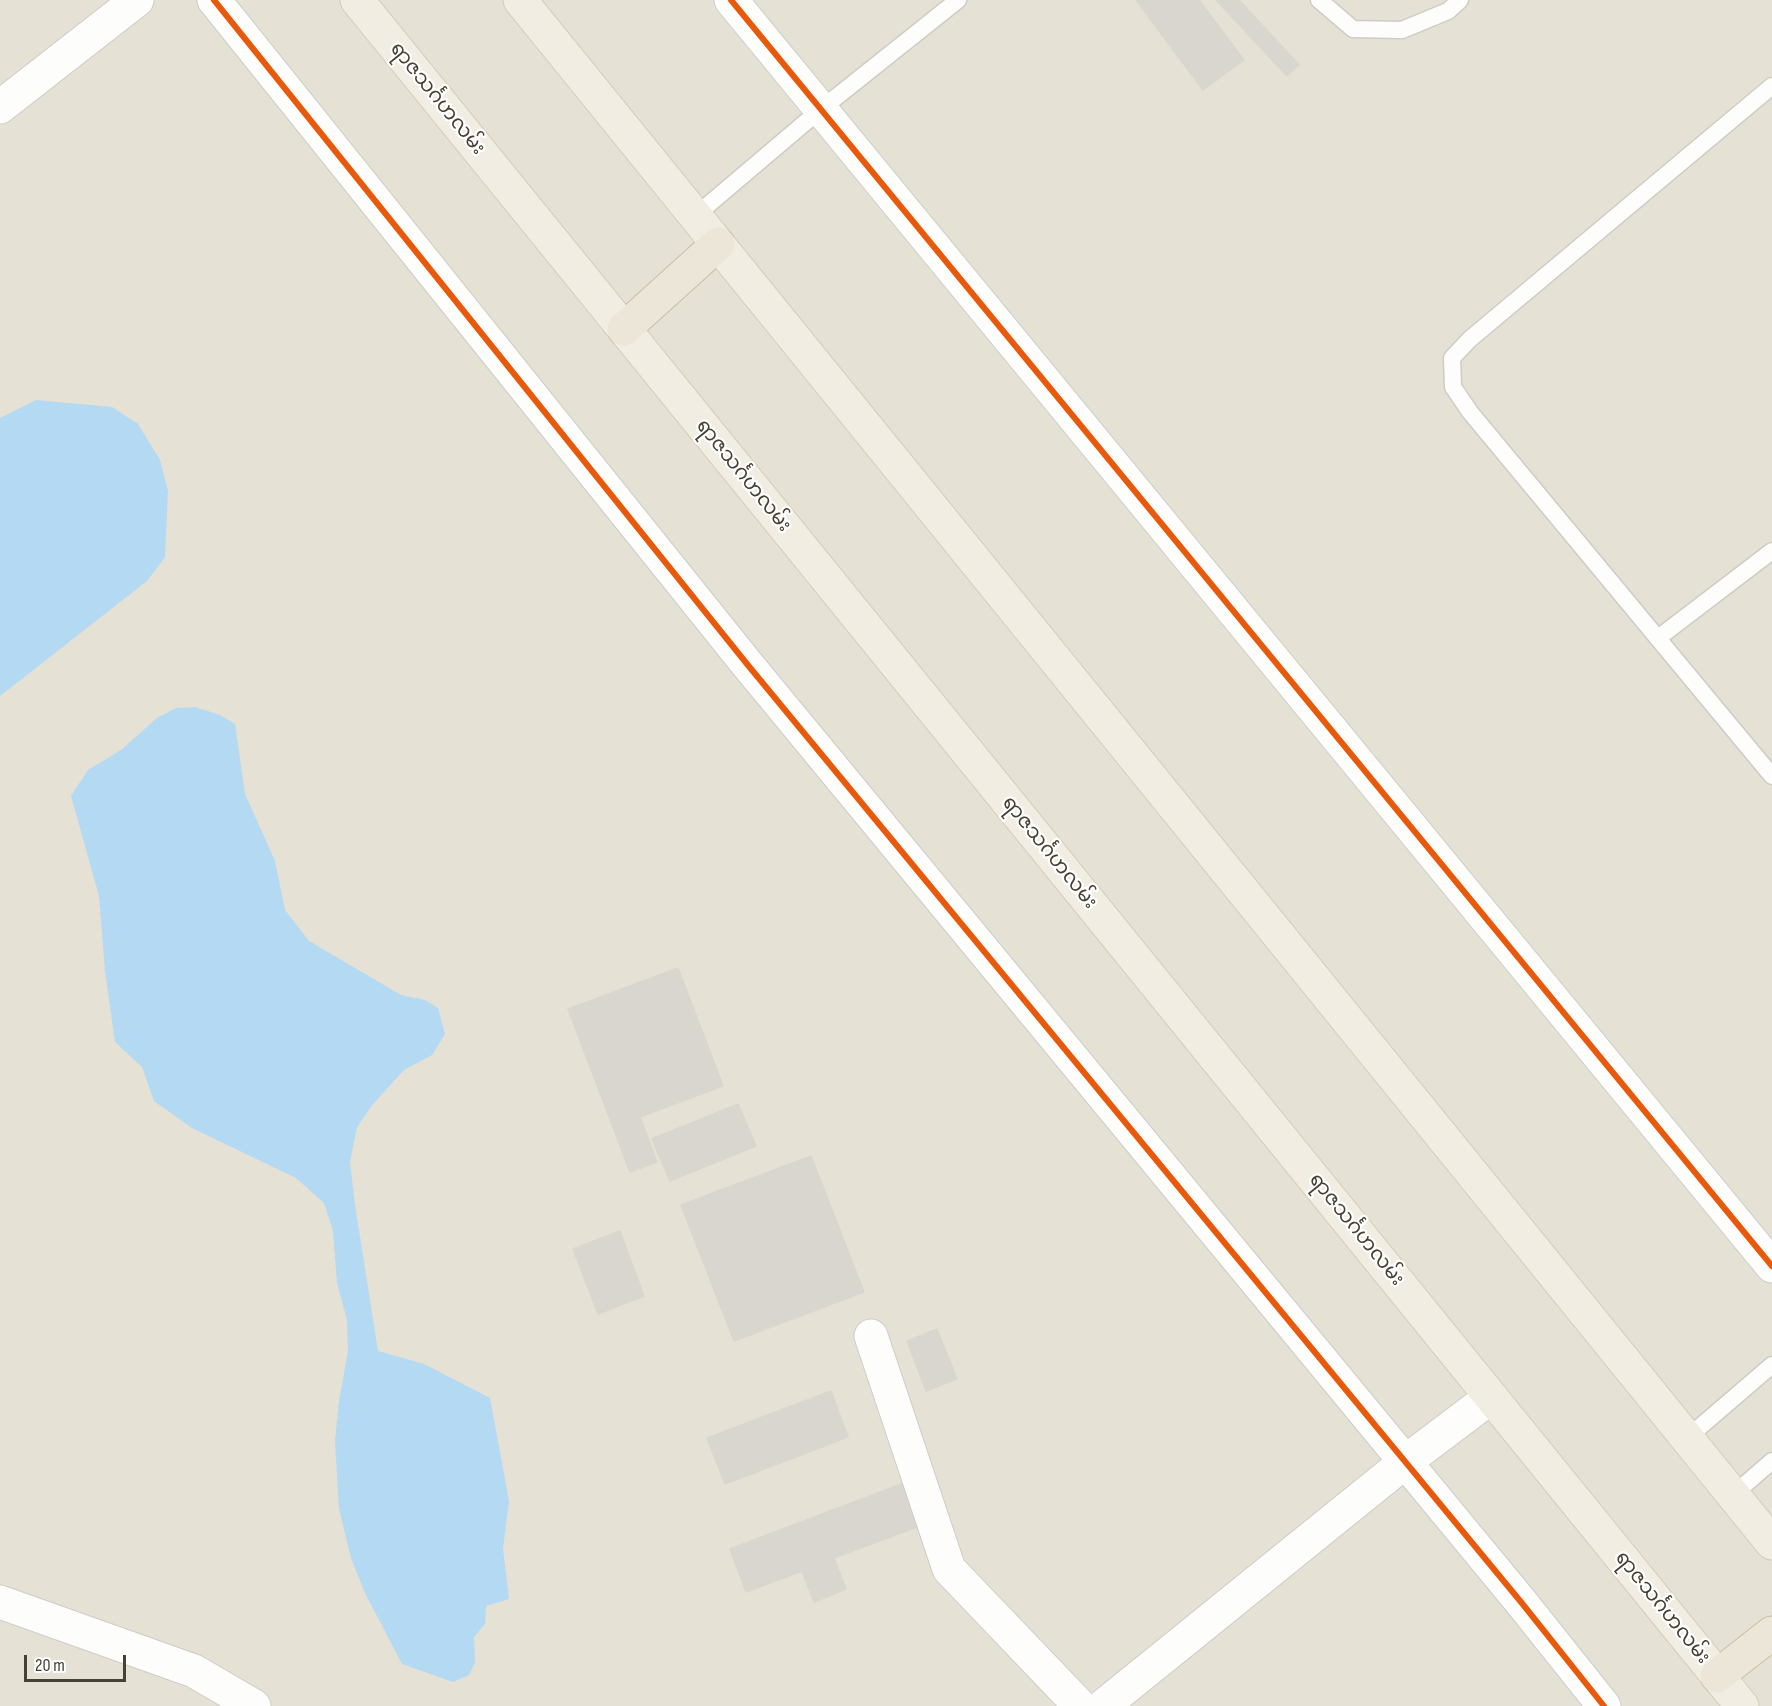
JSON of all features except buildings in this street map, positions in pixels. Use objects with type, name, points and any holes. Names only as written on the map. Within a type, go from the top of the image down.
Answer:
[{"type":"highway","points":[[624,329],[718,244]]},
{"type":"highway","points":[[1717,1676],[1772,1633]]},
{"type":"main road","name":"ရာဇသင်္ဂဟလမ်း","points":[[357,0],[1742,1706]]},
{"type":"main road","points":[[520,0],[1772,1543]]},
{"type":"street","points":[[0,107],[137,0]]},
{"type":"street","points":[[214,0],[755,673],[1604,1706]]},
{"type":"street","points":[[731,0],[1772,1266]]},
{"type":"street","points":[[871,1336],[949,1569],[1080,1706]]},
{"type":"street","points":[[1103,1706],[1405,1462],[1491,1397]]},
{"type":"street","points":[[0,1602],[194,1671],[254,1706]]},
{"type":"lane","points":[[695,216],[820,110],[958,0]]},
{"type":"lane","points":[[1319,0],[1353,29],[1401,30],[1436,8],[1448,11],[1460,0]]},
{"type":"lane","points":[[1772,87],[1470,339],[1452,358],[1453,387],[1470,412],[1772,776]]},
{"type":"lane","points":[[1658,638],[1772,551]]},
{"type":"lane","points":[[1687,1438],[1772,1365]]},
{"type":"lane","points":[[1733,1495],[1772,1461]]},
{"type":"shaded area","points":[[0,0],[1772,0],[1772,1706],[0,1706]]},
{"type":"water","points":[[36,400],[112,407],[138,424],[160,460],[168,491],[165,557],[147,581],[0,696],[0,418]]},
{"type":"water","points":[[195,707],[220,715],[235,724],[245,794],[275,861],[285,910],[309,941],[401,995],[425,1000],[438,1008],[445,1034],[432,1055],[404,1070],[373,1104],[357,1127],[350,1162],[378,1351],[424,1364],[490,1398],[509,1501],[503,1548],[509,1599],[486,1606],[485,1624],[474,1637],[475,1662],[469,1675],[453,1682],[402,1664],[365,1593],[351,1558],[339,1509],[335,1441],[348,1351],[347,1320],[337,1283],[333,1231],[324,1203],[296,1178],[192,1128],[154,1101],[142,1067],[115,1042],[105,971],[99,896],[71,796],[88,770],[121,750],[157,718],[176,708]]},
{"type":"cycle path","points":[[214,0],[747,664],[1521,1602],[1604,1706]]},
{"type":"cycle path","points":[[731,0],[1772,1266]]}]
